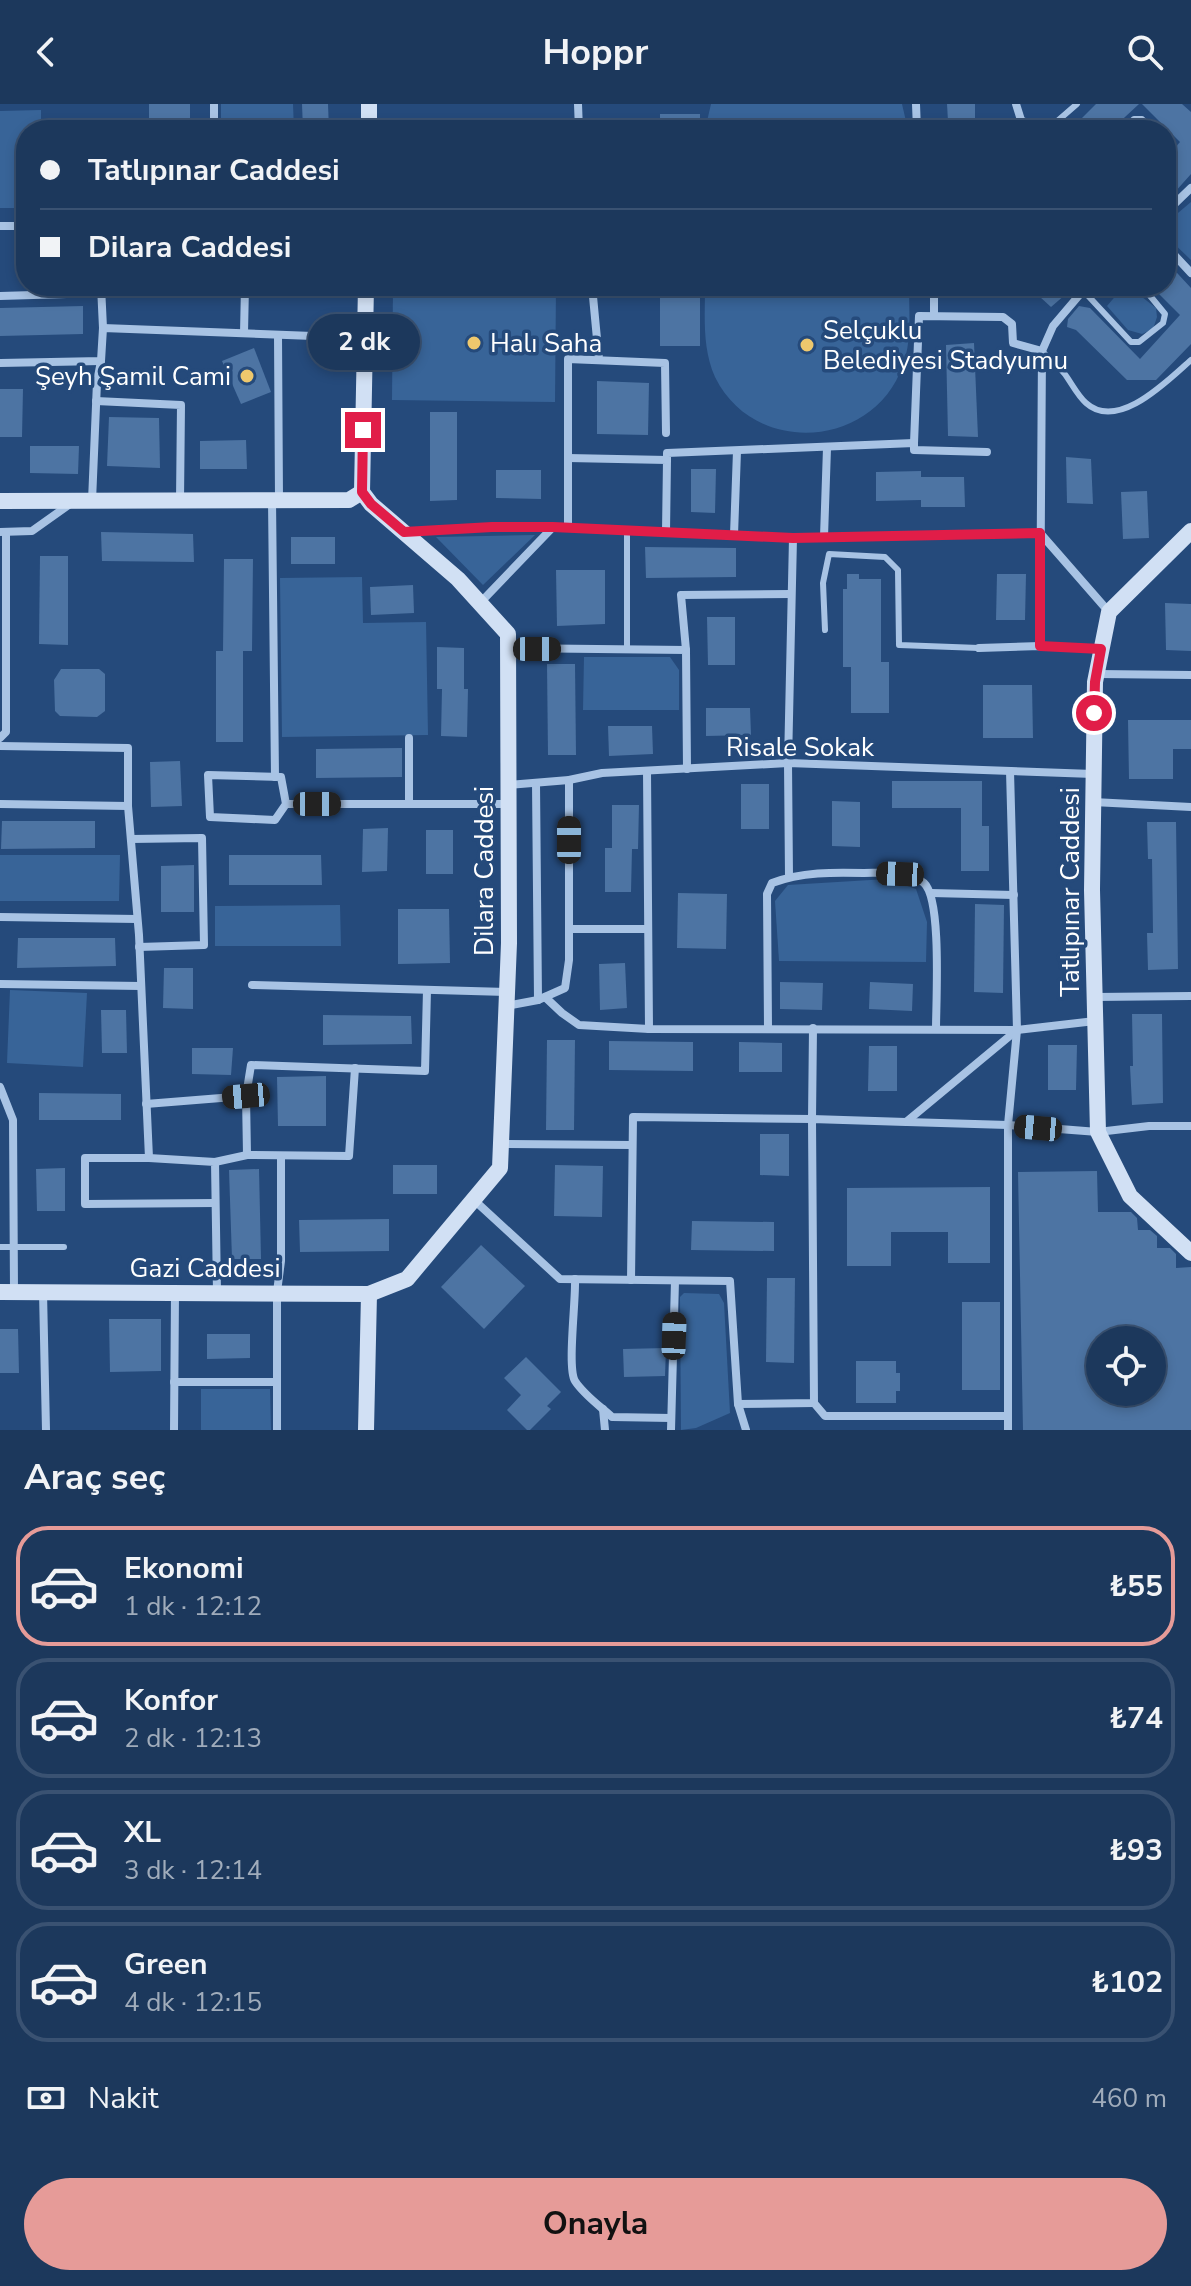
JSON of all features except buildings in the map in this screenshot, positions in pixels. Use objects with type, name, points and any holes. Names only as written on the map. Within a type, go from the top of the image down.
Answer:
[{"type":"street","points":[[1176,202],[1191,188]]},
{"type":"street","points":[[1176,257],[1191,273]]},
{"type":"street","points":[[92,501],[103,328],[101,296]]},
{"type":"street","points":[[244,333],[245,296]]},
{"type":"street","points":[[0,501],[349,500],[362,492],[366,296]]},
{"type":"street","points":[[593,296],[599,360]]},
{"type":"street","points":[[934,296],[934,316]]},
{"type":"street","points":[[1040,646],[1042,351],[1053,326],[1076,296]]},
{"type":"street","points":[[987,452],[914,450],[919,316],[1003,317],[1012,324],[1013,343],[1042,351]]},
{"type":"street","points":[[103,328],[194,329],[365,338]]},
{"type":"street","points":[[275,777],[278,335]]},
{"type":"street","points":[[568,528],[568,359],[665,363],[666,433]]},
{"type":"street","points":[[0,363],[101,361]]},
{"type":"street","points":[[96,401],[181,405],[180,500]]},
{"type":"street","points":[[666,532],[667,453],[914,443]]},
{"type":"street","points":[[824,537],[827,448]]},
{"type":"street","points":[[734,535],[737,451]]},
{"type":"street","points":[[568,458],[667,460]]},
{"type":"street","name":"Dilara Caddesi","points":[[362,492],[371,504],[458,579],[508,634],[507,999],[500,1168],[407,1279]]},
{"type":"street","points":[[0,738],[6,732],[3,532],[32,531],[74,501]]},
{"type":"street","points":[[480,603],[553,527]]},
{"type":"street","points":[[404,532],[553,527],[793,538],[1040,533],[1109,612],[1191,531]]},
{"type":"street","points":[[789,877],[793,538]]},
{"type":"street","points":[[687,769],[686,650],[681,595],[791,594]]},
{"type":"street","name":"Tatlıpınar Caddesi","points":[[1109,612],[1096,674],[1093,774],[1098,1132],[1130,1196],[1191,1253]]},
{"type":"street","points":[[979,648],[1040,646],[1101,649]]},
{"type":"street","points":[[508,648],[686,650]]},
{"type":"street","points":[[1096,674],[1191,675]]},
{"type":"street","points":[[409,738],[409,804]]},
{"type":"street","points":[[0,746],[128,748],[128,806],[139,947],[149,1158]]},
{"type":"street","name":"Risale Sokak","points":[[508,785],[569,780],[602,773],[788,763],[1093,774]]},
{"type":"street","points":[[647,771],[649,1029]]},
{"type":"street","points":[[1008,1430],[1008,1125],[1017,1030],[1010,771]]},
{"type":"street","points":[[208,775],[281,777],[286,804],[275,820],[210,817],[208,775]]},
{"type":"street","points":[[252,985],[427,990],[507,999],[542,998],[565,988],[569,960],[569,780]]},
{"type":"street","points":[[536,783],[542,998]]},
{"type":"street","points":[[1093,802],[1191,807]]},
{"type":"street","points":[[0,804],[128,806]]},
{"type":"street","points":[[286,804],[508,804]]},
{"type":"street","points":[[131,839],[202,838],[204,945],[139,947]]},
{"type":"street","points":[[768,1028],[767,894],[772,883],[789,877],[845,872],[900,874],[923,881],[931,893],[937,966],[936,1029]]},
{"type":"street","points":[[931,893],[1014,895]]},
{"type":"street","points":[[0,917],[137,919]]},
{"type":"street","points":[[569,929],[648,929]]},
{"type":"street","points":[[0,984],[141,986]]},
{"type":"street","points":[[247,1155],[246,1096],[251,1065],[425,1071],[427,990]]},
{"type":"street","points":[[1094,997],[1191,996]]},
{"type":"street","points":[[542,998],[579,1025],[649,1029],[1017,1030],[1095,1021]]},
{"type":"street","points":[[813,1028],[814,1403],[825,1416],[1008,1416]]},
{"type":"street","points":[[906,1122],[1017,1030]]},
{"type":"street","points":[[215,1203],[85,1204],[85,1158],[215,1162],[247,1155],[349,1156],[355,1068]]},
{"type":"street","points":[[0,1087],[13,1120],[14,1247],[7,1292]]},
{"type":"street","points":[[146,1104],[246,1096]]},
{"type":"street","points":[[631,1280],[633,1117],[1008,1125],[1098,1132],[1149,1126],[1191,1126]]},
{"type":"street","points":[[500,1144],[632,1145]]},
{"type":"street","points":[[277,1430],[281,1156]]},
{"type":"street","points":[[215,1162],[217,1292]]},
{"type":"street","points":[[473,1199],[560,1279],[730,1281],[738,1404],[746,1430]]},
{"type":"street","name":"Gazi Caddesi","points":[[7,1292],[369,1294],[407,1279]]},
{"type":"street","points":[[575,1279],[572,1373],[575,1381],[612,1417],[671,1418]]},
{"type":"street","points":[[671,1430],[675,1281]]},
{"type":"street","points":[[43,1292],[46,1430]]},
{"type":"street","points":[[174,1430],[175,1292]]},
{"type":"street","points":[[366,1430],[369,1294]]},
{"type":"street","points":[[174,1382],[277,1382]]},
{"type":"street","points":[[738,1404],[814,1403]]},
{"type":"street","points":[[603,1409],[605,1430]]},
{"type":"lane","points":[[1059,120],[1077,104]]},
{"type":"lane","points":[[1091,296],[1131,342],[1139,342],[1163,323],[1165,314],[1150,296]]},
{"type":"lane","points":[[1042,351],[1064,373],[1086,403],[1099,411],[1112,412],[1147,399],[1191,360]]},
{"type":"lane","points":[[627,530],[627,649]]},
{"type":"lane","points":[[825,630],[823,583],[829,554],[885,557],[898,570],[899,645],[979,648]]},
{"type":"lane","points":[[0,1247],[64,1247]]},
{"type":"shaded area","points":[[221,104],[293,104],[294,120],[221,120]]},
{"type":"shaded area","points":[[711,104],[902,104],[906,120],[707,120]]},
{"type":"shaded area","points":[[41,110],[41,120],[16,120],[16,208],[0,208],[0,111]]},
{"type":"shaded area","points":[[1191,202],[1191,260],[1176,246],[1176,215]]},
{"type":"shaded area","name":"Halı Saha","points":[[393,296],[556,296],[555,402],[392,400]]},
{"type":"shaded area","name":"Selçuklu Belediyesi Stadyumu","points":[[705,296],[909,296],[906,355],[888,393],[867,414],[841,427],[813,432],[784,431],[757,421],[733,403],[711,366]]},
{"type":"shaded area","points":[[1116,296],[1141,296],[1156,308],[1153,329],[1142,334],[1128,330],[1107,306]]},
{"type":"shaded area","points":[[535,535],[483,585],[436,537]]},
{"type":"shaded area","points":[[362,577],[363,623],[426,622],[428,735],[282,737],[280,578]]},
{"type":"shaded area","points":[[584,657],[670,657],[679,670],[679,710],[583,710]]},
{"type":"shaded area","points":[[0,855],[120,855],[119,901],[0,901]]},
{"type":"shaded area","points":[[887,879],[916,889],[927,922],[926,962],[779,961],[775,901],[788,885]]},
{"type":"shaded area","points":[[340,905],[341,946],[215,946],[215,906]]},
{"type":"shaded area","points":[[10,990],[87,993],[83,1067],[7,1063]]},
{"type":"shaded area","points":[[684,1293],[719,1294],[724,1303],[730,1413],[696,1428],[681,1430],[680,1297]]},
{"type":"shaded area","points":[[201,1389],[270,1389],[271,1430],[201,1430]]},
{"type":"place","name":"Halı Saha","points":[[474,343]]},
{"type":"place","name":"Selçuklu Belediyesi Stadyumu","points":[[807,345]]},
{"type":"place","name":"Şeyh Şamil Cami","points":[[247,376]]},
{"type":"route","points":[[363,430],[362,492],[371,504],[404,532],[553,527],[793,538],[1040,533],[1040,646],[1101,649],[1094,713]]}]
